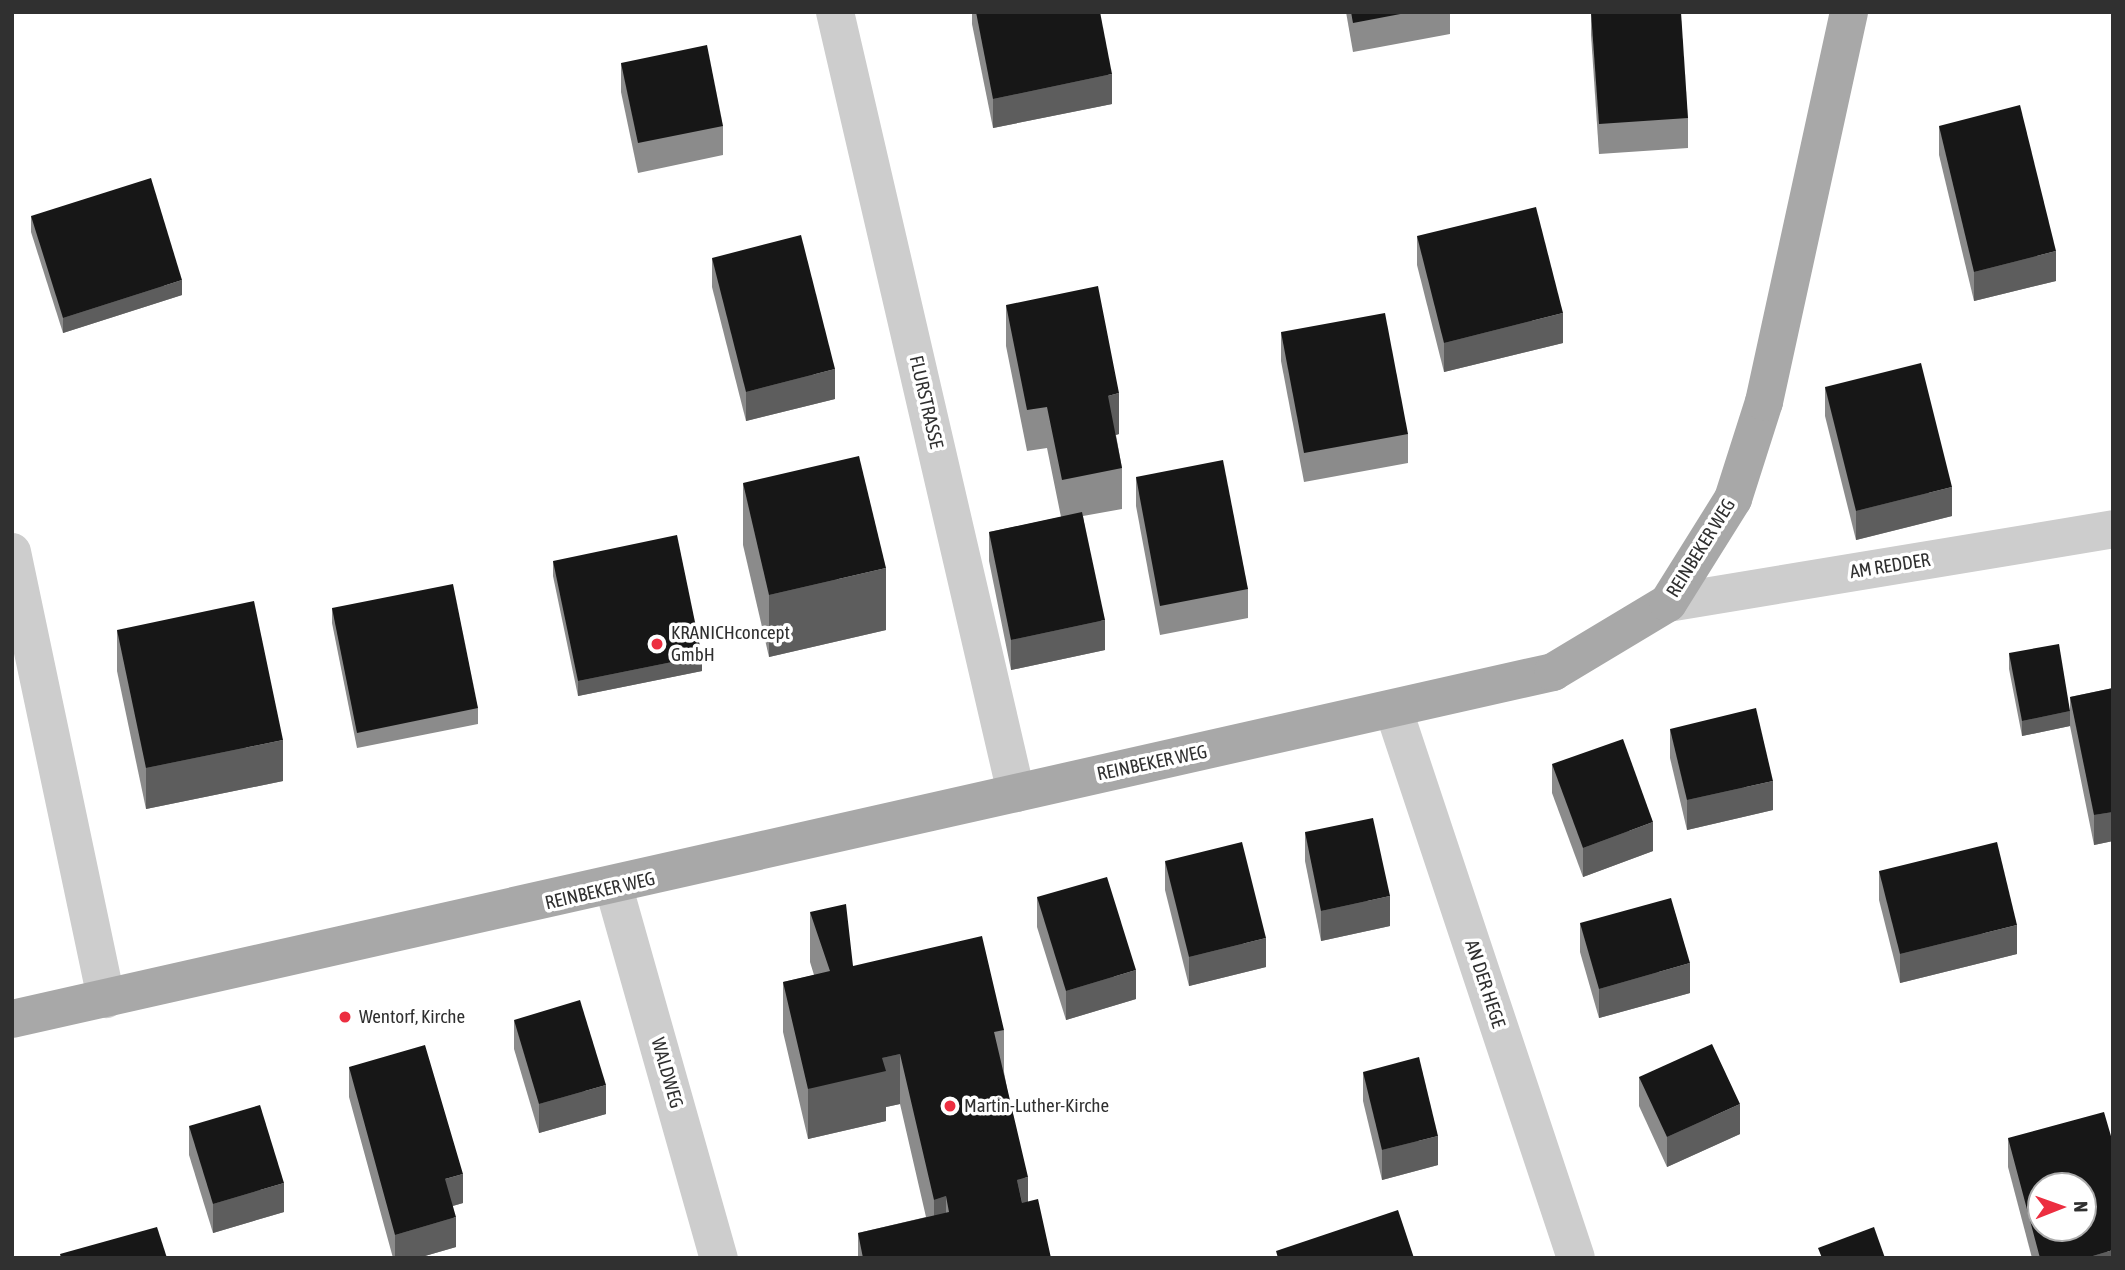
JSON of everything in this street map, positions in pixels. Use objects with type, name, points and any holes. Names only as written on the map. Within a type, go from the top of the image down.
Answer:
[{"type":"main road","name":"REINBEKER WEG","points":[[12,1019],[614,888],[1016,793],[1394,711],[1553,672],[1668,603],[1733,499],[1764,402],[1849,12]]},
{"type":"street","name":"FLURSTRASSE","points":[[835,12],[1016,793]]},
{"type":"street","name":"AM REDDER","points":[[1668,603],[2113,529]]},
{"type":"street","points":[[12,552],[106,999]]},
{"type":"street","name":"AN DER HEGE","points":[[1394,711],[1576,1258]]},
{"type":"street","name":"WALDWEG","points":[[614,888],[719,1258]]},
{"type":"building","points":[[976,12],[1100,12],[1112,74],[993,99]]},
{"type":"building","points":[[1351,12],[1411,12],[1353,23]]},
{"type":"building","points":[[1591,12],[1681,12],[1688,118],[1599,124]]},
{"type":"building","points":[[707,45],[723,126],[638,143],[621,63]]},
{"type":"building","points":[[2020,105],[2056,251],[1974,272],[1939,126]]},
{"type":"building","points":[[151,178],[182,280],[63,318],[31,216]]},
{"type":"building","points":[[1536,207],[1563,313],[1444,343],[1417,236]]},
{"type":"building","points":[[801,235],[835,369],[746,392],[712,258]]},
{"type":"building","points":[[1098,286],[1119,393],[1108,396],[1122,468],[1062,480],[1047,407],[1027,410],[1006,305]]},
{"type":"building","points":[[1385,313],[1408,434],[1304,453],[1281,332]]},
{"type":"building","points":[[1921,363],[1952,487],[1856,511],[1825,387]]},
{"type":"building","points":[[859,456],[886,568],[769,595],[743,483]]},
{"type":"building","points":[[1223,460],[1248,589],[1160,606],[1136,477]]},
{"type":"building","points":[[1082,512],[1105,620],[1011,640],[989,532]]},
{"type":"building","points":[[677,535],[702,656],[578,681],[553,561]]},
{"type":"building","points":[[453,584],[478,708],[357,733],[332,608]]},
{"type":"building","points":[[254,601],[283,740],[146,768],[117,630]]},
{"type":"building","points":[[2059,644],[2070,711],[2022,721],[2009,653]]},
{"type":"building","points":[[2113,688],[2113,812],[2094,815],[2070,697]]},
{"type":"building","points":[[1756,708],[1773,781],[1687,800],[1670,729]]},
{"type":"building","points":[[1623,739],[1653,822],[1583,848],[1552,764]]},
{"type":"building","points":[[1373,818],[1390,896],[1321,911],[1305,832]]},
{"type":"building","points":[[1242,842],[1266,938],[1189,957],[1165,861]]},
{"type":"building","points":[[1997,842],[2017,925],[1900,954],[1879,871]]},
{"type":"building","points":[[1107,877],[1136,970],[1066,991],[1037,897]]},
{"type":"building","points":[[1671,898],[1690,963],[1599,989],[1580,923]]},
{"type":"building","name":"Martin-Luther-Kirche","points":[[846,904],[853,966],[982,936],[1004,1030],[994,1032],[1028,1177],[1017,1180],[1022,1203],[1038,1199],[1051,1258],[863,1258],[858,1233],[949,1212],[946,1196],[934,1200],[900,1054],[882,1058],[886,1071],[808,1089],[783,982],[830,971],[810,912]]},
{"type":"building","points":[[580,1000],[606,1085],[539,1104],[514,1020]]},
{"type":"building","points":[[1712,1044],[1740,1104],[1667,1137],[1639,1077]]},
{"type":"building","points":[[425,1045],[463,1174],[445,1179],[456,1217],[395,1235],[349,1067]]},
{"type":"building","points":[[1419,1057],[1438,1136],[1382,1150],[1363,1072]]},
{"type":"building","points":[[260,1105],[284,1183],[213,1204],[189,1126]]},
{"type":"building","points":[[2104,1112],[2113,1143],[2113,1250],[2086,1258],[2040,1258],[2036,1242],[2097,1242],[2097,1172],[2027,1172],[2027,1209],[2008,1138]]},
{"type":"building","points":[[1398,1210],[1414,1258],[1278,1258],[1276,1251]]},
{"type":"building","points":[[157,1227],[167,1258],[61,1258],[60,1254]]},
{"type":"building","points":[[1874,1227],[1885,1258],[1822,1258],[1818,1248]]},
{"type":"place","name":"KRANICHconcept GmbH","points":[[657,644]]},
{"type":"place","name":"Wentorf, Kirche","points":[[345,1017]]},
{"type":"place","name":"Martin-Luther-Kirche","points":[[950,1106]]}]
